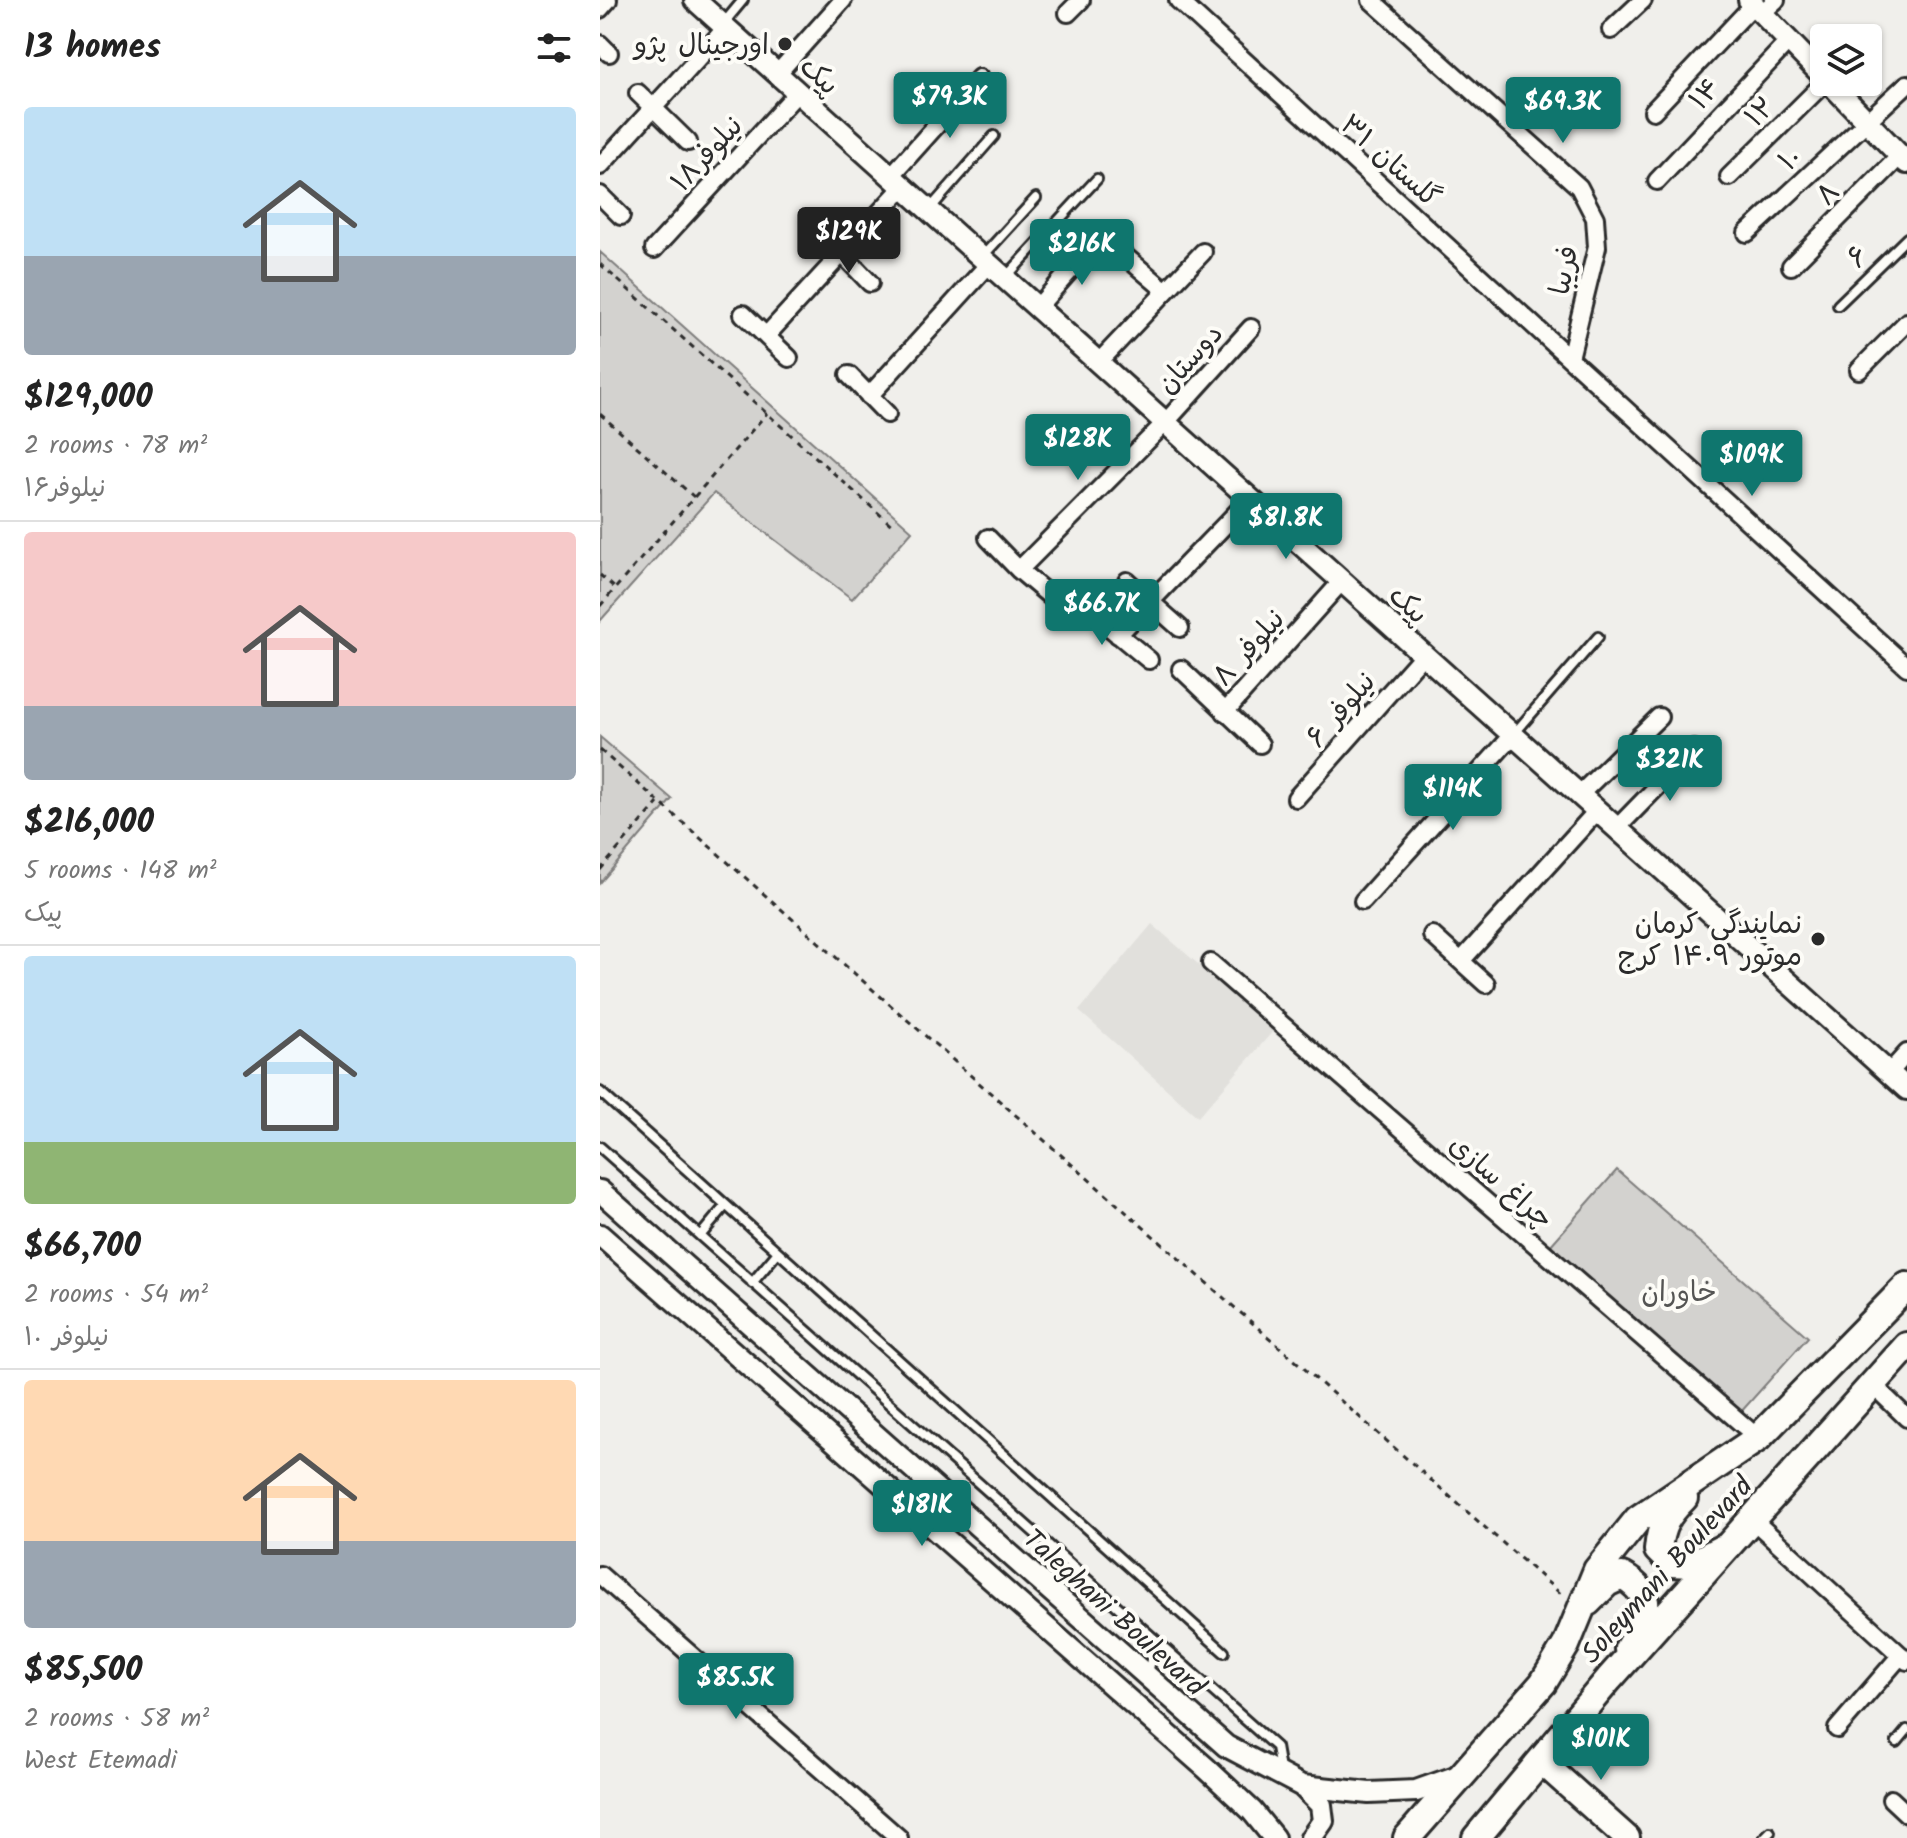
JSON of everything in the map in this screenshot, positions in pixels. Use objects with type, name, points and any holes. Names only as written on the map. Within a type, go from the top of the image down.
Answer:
[{"type":"main road","name":"Soleymani Boulevard","points":[[1407,1838],[1543,1683],[1566,1645],[1597,1570],[1638,1519],[1758,1438],[1907,1286]]},
{"type":"main road","name":"Soleymani Boulevard","points":[[1476,1838],[1609,1679],[1679,1605],[1907,1346]]},
{"type":"main road","points":[[1716,1469],[1666,1515],[1658,1550],[1671,1563],[1692,1564],[1730,1544]]},
{"type":"main road","points":[[1580,1611],[1607,1583],[1622,1576],[1639,1585],[1643,1594],[1647,1604],[1641,1627],[1609,1679]]},
{"type":"main road","points":[[1542,1762],[1627,1838]]},
{"type":"street","points":[[600,9],[608,0]]},
{"type":"street","name":"پیک","points":[[695,0],[1907,1089]]},
{"type":"street","points":[[777,74],[843,0]]},
{"type":"street","points":[[1068,13],[1081,0]]},
{"type":"street","name":"گلستان ۳۱","points":[[1178,0],[1907,667]]},
{"type":"street","name":"فریبا","points":[[1371,0],[1579,187],[1595,218],[1597,247],[1570,358]]},
{"type":"street","points":[[1611,30],[1643,0]]},
{"type":"street","points":[[1653,111],[1760,4],[1810,63]]},
{"type":"street","points":[[600,166],[724,26]]},
{"type":"street","name":"۱۴","points":[[1657,181],[1789,41]]},
{"type":"street","points":[[766,336],[842,253],[979,78]]},
{"type":"street","name":"۱۰","points":[[1747,233],[1907,84]]},
{"type":"street","name":"نیلوفر۱۸","points":[[654,249],[798,92]]},
{"type":"street","points":[[638,93],[688,142]]},
{"type":"street","name":"۱۲","points":[[1729,177],[1810,96]]},
{"type":"street","points":[[1842,96],[1904,160]]},
{"type":"street","name":"۸","points":[[1791,266],[1904,160]]},
{"type":"street","points":[[600,195],[621,216]]},
{"type":"street","points":[[826,237],[870,283]]},
{"type":"street","points":[[1037,308],[1098,239]]},
{"type":"street","points":[[1098,363],[1203,252]]},
{"type":"street","points":[[1125,256],[1166,291]]},
{"type":"street","points":[[869,396],[985,261]]},
{"type":"street","points":[[743,314],[789,358]]},
{"type":"street","points":[[1859,370],[1907,322]]},
{"type":"street","name":"دوستان","points":[[1019,570],[1165,423],[1251,328]]},
{"type":"street","points":[[849,375],[887,414]]},
{"type":"street","points":[[1118,635],[1250,499]]},
{"type":"street","points":[[988,538],[1057,602]]},
{"type":"street","points":[[1127,581],[1180,628]]},
{"type":"street","name":"نیلوفر ۸","points":[[1225,712],[1342,581]]},
{"type":"street","points":[[1080,603],[1149,660]]},
{"type":"street","name":"نیلوفر ۶","points":[[1296,798],[1423,655]]},
{"type":"street","points":[[1181,669],[1260,744]]},
{"type":"street","points":[[1579,795],[1659,717]]},
{"type":"street","points":[[1363,901],[1513,735]]},
{"type":"street","points":[[1617,828],[1694,749]]},
{"type":"street","points":[[1461,961],[1597,811]]},
{"type":"street","points":[[1432,935],[1486,984]]},
{"type":"street","name":"چراغ سازی","points":[[1211,963],[1758,1438]]},
{"type":"street","points":[[1889,1073],[1907,1053]]},
{"type":"street","name":"Taleghani Boulevard","points":[[600,1191],[1226,1746],[1302,1786],[1369,1793],[1416,1791],[1465,1774]]},
{"type":"street","name":"Taleghani Boulevard","points":[[600,1235],[1206,1768],[1277,1835]]},
{"type":"street","points":[[1873,1385],[1907,1418]]},
{"type":"street","points":[[1753,1520],[1904,1658],[1837,1729]]},
{"type":"street","points":[[600,1575],[899,1838]]},
{"type":"street","points":[[1302,1786],[1321,1805],[1323,1821],[1311,1838]]},
{"type":"lane","points":[[724,26],[743,0]]},
{"type":"lane","points":[[929,210],[994,136]]},
{"type":"lane","points":[[1005,279],[1097,179]]},
{"type":"lane","points":[[985,261],[1036,198]]},
{"type":"lane","name":"۶","points":[[1838,305],[1907,238]]},
{"type":"lane","points":[[1513,735],[1598,637]]},
{"type":"lane","points":[[600,1092],[1224,1652]]},
{"type":"lane","points":[[600,1147],[1155,1643],[1276,1747],[1282,1776]]},
{"type":"lane","points":[[700,1236],[726,1205]]},
{"type":"lane","points":[[752,1283],[778,1252]]},
{"type":"lane","points":[[1147,1678],[1155,1643]]},
{"type":"lane","points":[[1897,1742],[1907,1730]]},
{"type":"path","points":[[600,264],[895,528]]},
{"type":"path","points":[[600,606],[767,413]]},
{"type":"path","points":[[600,414],[694,497]]},
{"type":"path","points":[[600,575],[615,588]]},
{"type":"path","points":[[600,750],[1580,1611]]},
{"type":"path","points":[[600,870],[659,802]]},
{"type":"shaded area","points":[[1152,924],[1274,1030],[1198,1117],[1079,1011]]},
{"type":"green space","points":[[600,252],[912,531],[852,599],[714,493],[600,621]]},
{"type":"green space","points":[[600,737],[672,799],[600,883]]},
{"type":"green space","name":"خاوران","points":[[1617,1170],[1808,1337],[1740,1413],[1550,1246]]},
{"type":"place","name":"اورجینال پژو","points":[[785,44]]},
{"type":"place","name":"نمایندگی کرمان موتور ۱۴۰۹ کرج","points":[[1818,939]]}]
